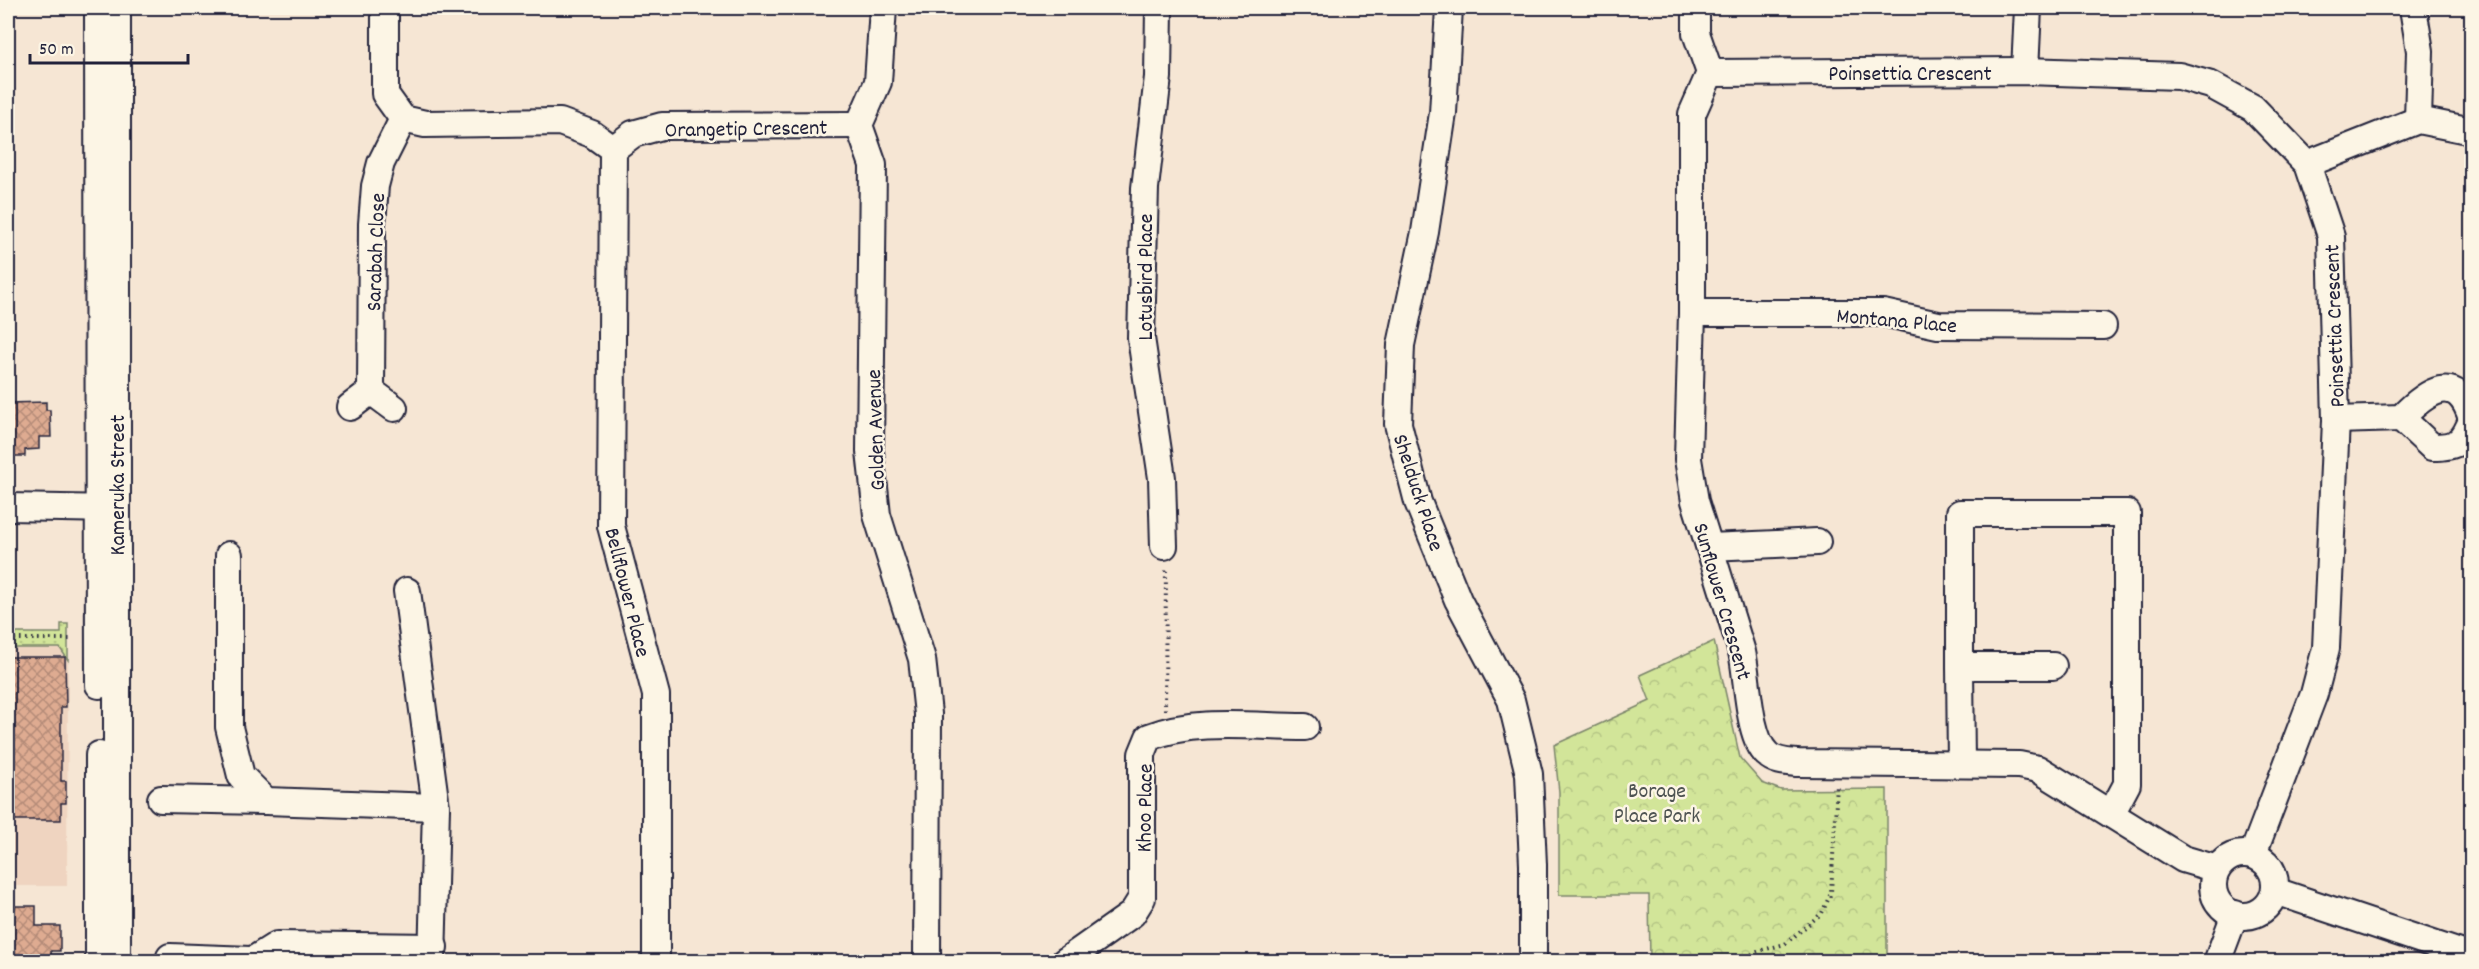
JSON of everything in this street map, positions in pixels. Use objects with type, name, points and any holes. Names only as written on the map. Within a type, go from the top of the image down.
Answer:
[{"type":"street","name":"Kameruka Street","points":[[98,8],[117,962]]},
{"type":"street","name":"Kameruka Street","points":[[99,962],[117,8]]},
{"type":"street","points":[[385,8],[385,94],[403,119],[424,124],[560,122],[592,134],[613,149]]},
{"type":"street","points":[[859,125],[879,82],[884,8]]},
{"type":"street","name":"Lotusbird Place","points":[[1159,8],[1158,77],[1145,188],[1141,338],[1162,478],[1164,546]]},
{"type":"street","name":"Shelduck Place","points":[[1449,8],[1443,113],[1425,232],[1401,345],[1398,424],[1418,502],[1458,600],[1511,700],[1529,774],[1533,865],[1533,962]]},
{"type":"street","points":[[1696,8],[1695,33],[1710,73]]},
{"type":"street","points":[[2025,71],[2028,8]]},
{"type":"street","points":[[2413,8],[2420,51],[2418,120]]},
{"type":"street","name":"Poinsettia Crescent","points":[[1710,73],[2025,71],[2179,76],[2211,85],[2253,108],[2307,164],[2331,236],[2336,420],[2326,648],[2314,694],[2253,854]]},
{"type":"street","name":"Sunflower Crescent","points":[[1710,73],[1692,114],[1692,313],[1688,459],[1695,501],[1748,676],[1753,729],[1766,754],[1778,760],[1797,763],[2011,764],[2038,770],[2183,859],[2217,869]]},
{"type":"street","name":"Sarabah Close","points":[[371,391],[372,224],[375,186],[381,163],[403,119]]},
{"type":"street","points":[[2307,164],[2418,120],[2472,131]]},
{"type":"street","name":"Orangetip Crescent","points":[[613,149],[633,134],[662,126],[859,125]]},
{"type":"street","name":"Golden Avenue","points":[[859,125],[873,165],[870,451],[877,515],[922,659],[928,714],[927,962]]},
{"type":"street","name":"Bellflower Place","points":[[613,149],[611,526],[656,695],[656,962]]},
{"type":"street","name":"Montana Place","points":[[1692,313],[1883,314],[1938,325],[2103,326]]},
{"type":"street","points":[[2336,420],[2401,418],[2418,401],[2434,390],[2452,391],[2466,402],[2472,419],[2465,437],[2450,447],[2432,447],[2401,418]]},
{"type":"street","points":[[350,407],[371,391],[394,408]]},
{"type":"street","points":[[8,507],[107,509]]},
{"type":"street","points":[[1961,764],[1960,513],[2127,513],[2127,784],[2110,814]]},
{"type":"street","points":[[1710,547],[1817,542]]},
{"type":"street","points":[[229,555],[230,727],[241,776],[266,801]]},
{"type":"street","points":[[170,957],[251,961],[277,945],[433,954],[436,807],[407,591]]},
{"type":"street","points":[[1960,666],[2053,666]]},
{"type":"street","name":"Khoo Place","points":[[1064,962],[1132,914],[1142,898],[1142,754],[1149,737],[1170,729],[1220,726],[1305,727]]},
{"type":"street","points":[[161,800],[436,807]]},
{"type":"street","points":[[2253,854],[2264,860],[2271,868],[2276,880],[2271,902],[2263,910],[2253,915],[2235,914],[2222,907],[2213,889],[2217,869],[2233,855],[2253,854]]},
{"type":"street","points":[[2275,891],[2472,957]]},
{"type":"street","points":[[2217,962],[2235,914]]},
{"type":"path","points":[[1164,546],[1166,570],[1163,704],[1170,729]]},
{"type":"path","points":[[8,639],[71,639]]},
{"type":"path","points":[[1742,962],[1755,952],[1785,944],[1822,913],[1832,893],[1838,782]]},
{"type":"shaded area","points":[[8,648],[60,648],[68,660],[67,886],[8,886]]},
{"type":"green space","points":[[61,624],[68,624],[68,660],[60,648],[8,648],[8,633],[61,633]]},
{"type":"green space","name":"Borage Place Park","points":[[1714,641],[1740,758],[1762,783],[1781,790],[1887,789],[1887,961],[1650,961],[1649,895],[1559,895],[1559,792],[1554,745],[1650,701],[1640,675]]},
{"type":"building","points":[[46,402],[46,410],[50,410],[51,437],[39,437],[39,449],[25,450],[25,456],[8,456],[8,403]]},
{"type":"building","points":[[8,657],[65,657],[66,707],[61,707],[61,781],[66,781],[66,803],[61,803],[61,820],[8,820]]},
{"type":"building","points":[[8,906],[36,906],[36,926],[60,926],[60,951],[51,951],[52,962],[8,962]]}]
